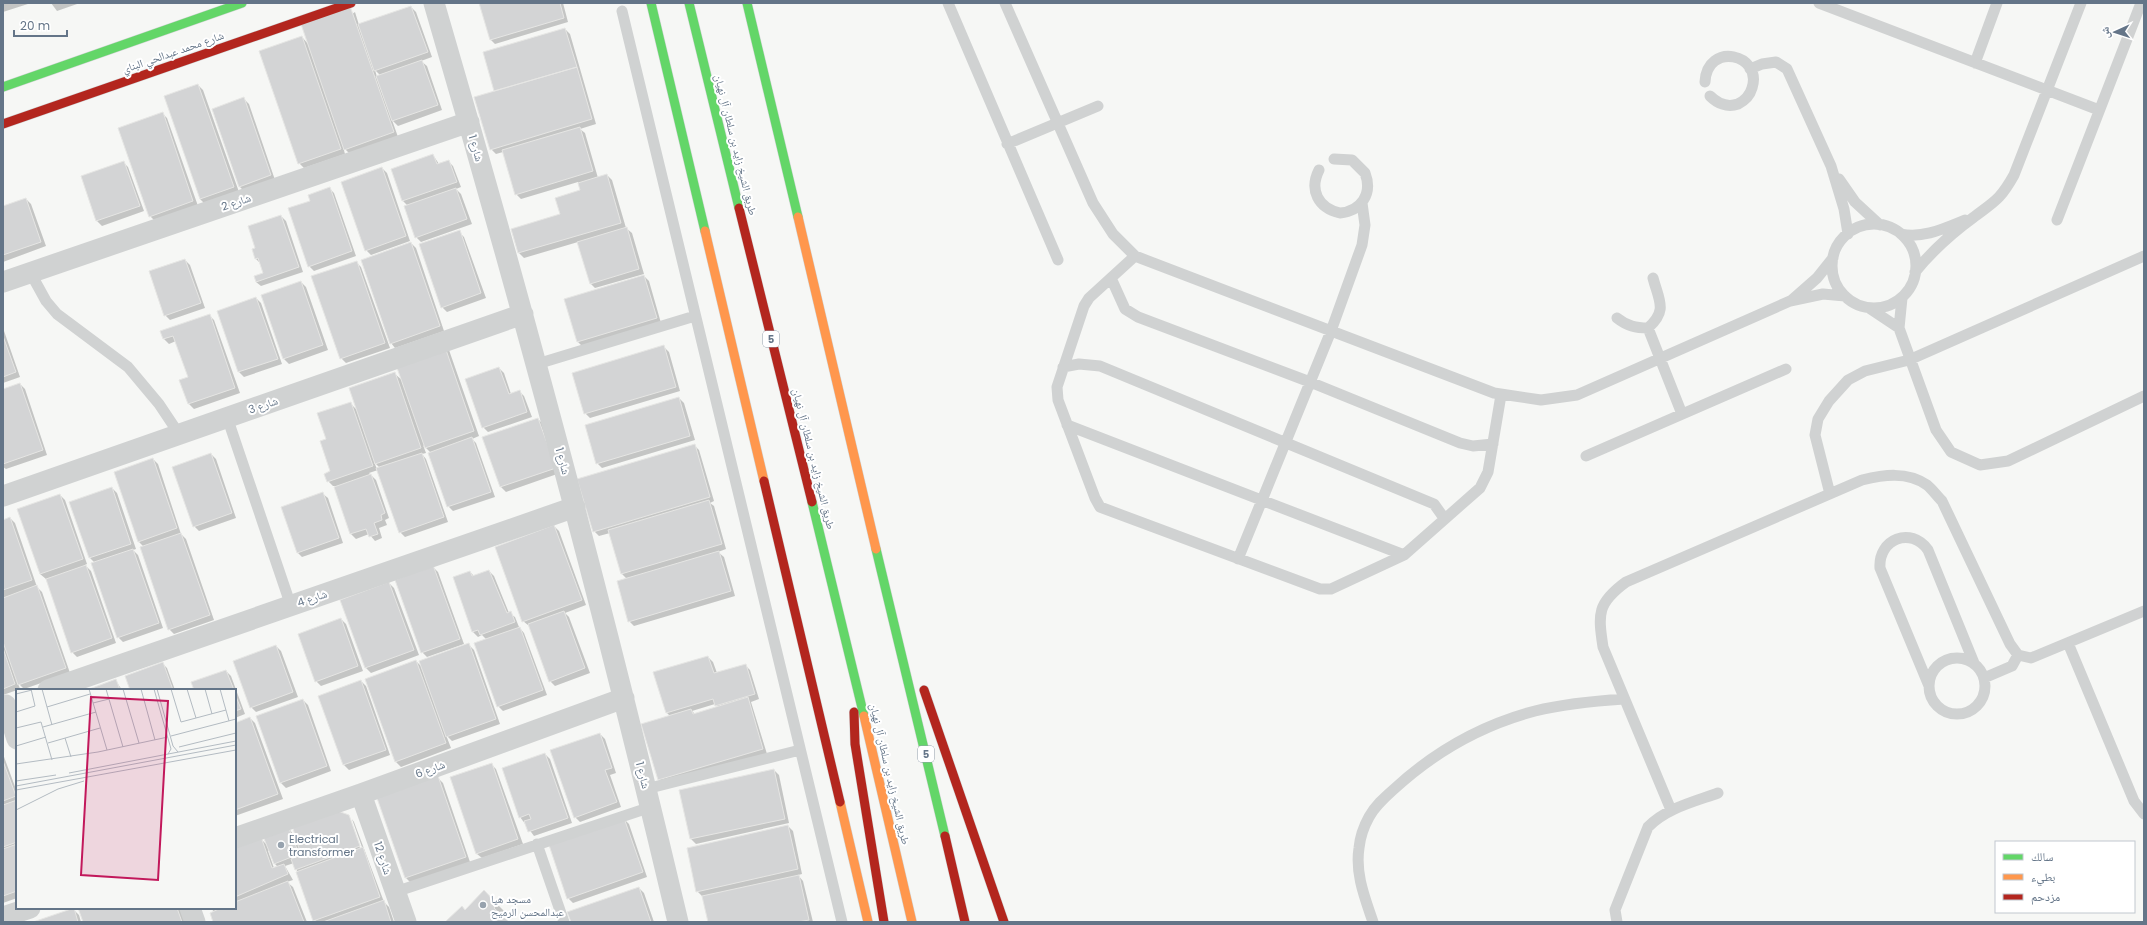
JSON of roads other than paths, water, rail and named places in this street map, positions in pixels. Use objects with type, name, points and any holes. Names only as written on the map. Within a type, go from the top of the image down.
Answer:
[{"type":"main road","name":"شارع محمد عبدالحي البناي","points":[[3,87],[242,3]]},
{"type":"main road","name":"شارع محمد عبدالحي البناي","points":[[3,124],[351,3]]},
{"type":"main road","points":[[651,3],[868,922]]},
{"type":"main road","name":"طريق الشيخ زايد بن سلطان آل نهيان","points":[[689,3],[854,674],[912,922]]},
{"type":"main road","name":"5","points":[[747,3],[965,922]]},
{"type":"main road","points":[[886,586],[913,660]]},
{"type":"main road","points":[[854,674],[854,744],[884,922]]},
{"type":"main road","points":[[921,682],[1004,922]]},
{"type":"street","name":"شارع 1","points":[[434,3],[537,364],[575,507],[649,798],[678,922]]},
{"type":"street","name":"شارع 2","points":[[3,282],[469,122]]},
{"type":"street","name":"شارع 3","points":[[3,496],[523,314]]},
{"type":"street","name":"شارع 4","points":[[51,689],[575,507]]},
{"type":"street","name":"شارع 6","points":[[236,838],[361,794],[624,698]]},
{"type":"street","points":[[8,704],[16,735]]},
{"type":"street","name":"شارع 12","points":[[361,794],[406,922]]},
{"type":"street","points":[[3,917],[27,909]]},
{"type":"street","points":[[190,909],[195,922]]},
{"type":"lane","points":[[948,3],[1007,144],[1058,260]]},
{"type":"lane","points":[[1005,3],[1093,203],[1113,234],[1136,256],[1501,395],[1541,400],[1577,395],[1790,301],[1823,294],[1845,296]]},
{"type":"lane","points":[[1819,3],[2099,110]]},
{"type":"lane","points":[[1975,63],[1997,3]]},
{"type":"lane","points":[[1869,308],[1880,308],[1892,304],[1902,298],[1908,290],[1915,272],[1935,249],[1974,216],[1995,202],[2010,182],[2081,3]]},
{"type":"lane","points":[[2057,220],[2141,3]]},
{"type":"lane","points":[[622,11],[842,922]]},
{"type":"lane","points":[[1705,82],[1705,75],[1712,63],[1726,56],[1740,59],[1750,69],[1753,76],[1752,90],[1743,101],[1736,104],[1722,104],[1710,96]]},
{"type":"lane","points":[[1750,69],[1762,64],[1776,62],[1787,69],[1831,166],[1844,209],[1848,234]]},
{"type":"lane","points":[[1007,144],[1098,106]]},
{"type":"lane","points":[[1319,170],[1314,182],[1316,195],[1328,209],[1340,213],[1346,212],[1362,203],[1368,192],[1366,173],[1352,160],[1334,159]]},
{"type":"lane","points":[[1831,166],[1855,202],[1880,225],[1901,234],[1913,236],[1929,233],[1974,216]]},
{"type":"lane","points":[[1238,558],[1331,331],[1362,245],[1365,225],[1362,203]]},
{"type":"lane","points":[[1790,301],[1817,278],[1833,258],[1839,244],[1848,234],[1868,225],[1880,225]]},
{"type":"lane","points":[[1901,234],[1913,252],[1915,272]]},
{"type":"lane","points":[[1136,256],[1089,298],[1084,306],[1057,387],[1057,394],[1067,425],[1095,498],[1100,506],[1320,589],[1331,589],[1404,555],[1444,518],[1480,488],[1488,472],[1501,395]]},
{"type":"lane","points":[[1830,494],[1815,435],[1818,419],[1829,401],[1848,380],[1865,371],[1909,360],[2144,256]]},
{"type":"lane","points":[[1833,258],[1834,278],[1845,296],[1852,302],[1869,308],[1899,328]]},
{"type":"lane","points":[[30,272],[46,301],[57,314],[128,367],[159,404],[179,434]]},
{"type":"lane","points":[[1111,278],[1125,309],[1138,317],[1310,382],[1460,443],[1473,446],[1492,444]]},
{"type":"lane","points":[[1617,318],[1624,324],[1638,328],[1648,328],[1658,319],[1661,307],[1653,278]]},
{"type":"lane","points":[[1902,298],[1899,328],[1909,360],[1936,430],[1951,452],[1980,465],[2008,461],[2142,399]]},
{"type":"lane","points":[[537,364],[695,316]]},
{"type":"lane","points":[[1648,328],[1682,414]]},
{"type":"lane","points":[[1063,367],[1079,364],[1100,366],[1285,444],[1434,504],[1444,518]]},
{"type":"lane","points":[[1586,456],[1786,369]]},
{"type":"lane","points":[[227,417],[291,606]]},
{"type":"lane","points":[[1067,425],[1263,499],[1404,555]]},
{"type":"lane","points":[[1671,810],[1603,647],[1600,627],[1602,606],[1612,592],[1626,582],[1862,480],[1887,474],[1908,477],[1926,485],[1942,501],[2010,644],[2018,655],[2031,658],[2144,611]]},
{"type":"lane","points":[[1902,538],[1915,538],[1922,541],[1928,550],[1974,664],[1984,678],[1984,695],[1980,703],[1966,713],[1948,713],[1934,703],[1929,686],[1880,568],[1880,558],[1883,550],[1891,542],[1902,538]]},
{"type":"lane","points":[[2068,643],[2134,801],[2144,814]]},
{"type":"lane","points":[[1984,678],[2012,666],[2018,655]]},
{"type":"lane","points":[[1929,686],[1930,677],[1935,669],[1949,659],[1966,659],[1974,664]]},
{"type":"lane","points":[[1373,922],[1360,882],[1358,866],[1362,832],[1369,817],[1379,803],[1412,772],[1450,747],[1498,724],[1534,712],[1579,702],[1624,699]]},
{"type":"lane","points":[[395,892],[537,844],[649,798],[800,750]]},
{"type":"lane","points":[[1618,922],[1615,910],[1648,827],[1657,818],[1671,810],[1718,793]]},
{"type":"lane","points":[[537,844],[564,922]]},
{"type":"place","name":"Electrical transformer","points":[[281,845]]},
{"type":"place","name":"مسجد هيا عبدالمحسن الرميح","points":[[483,905]]}]
